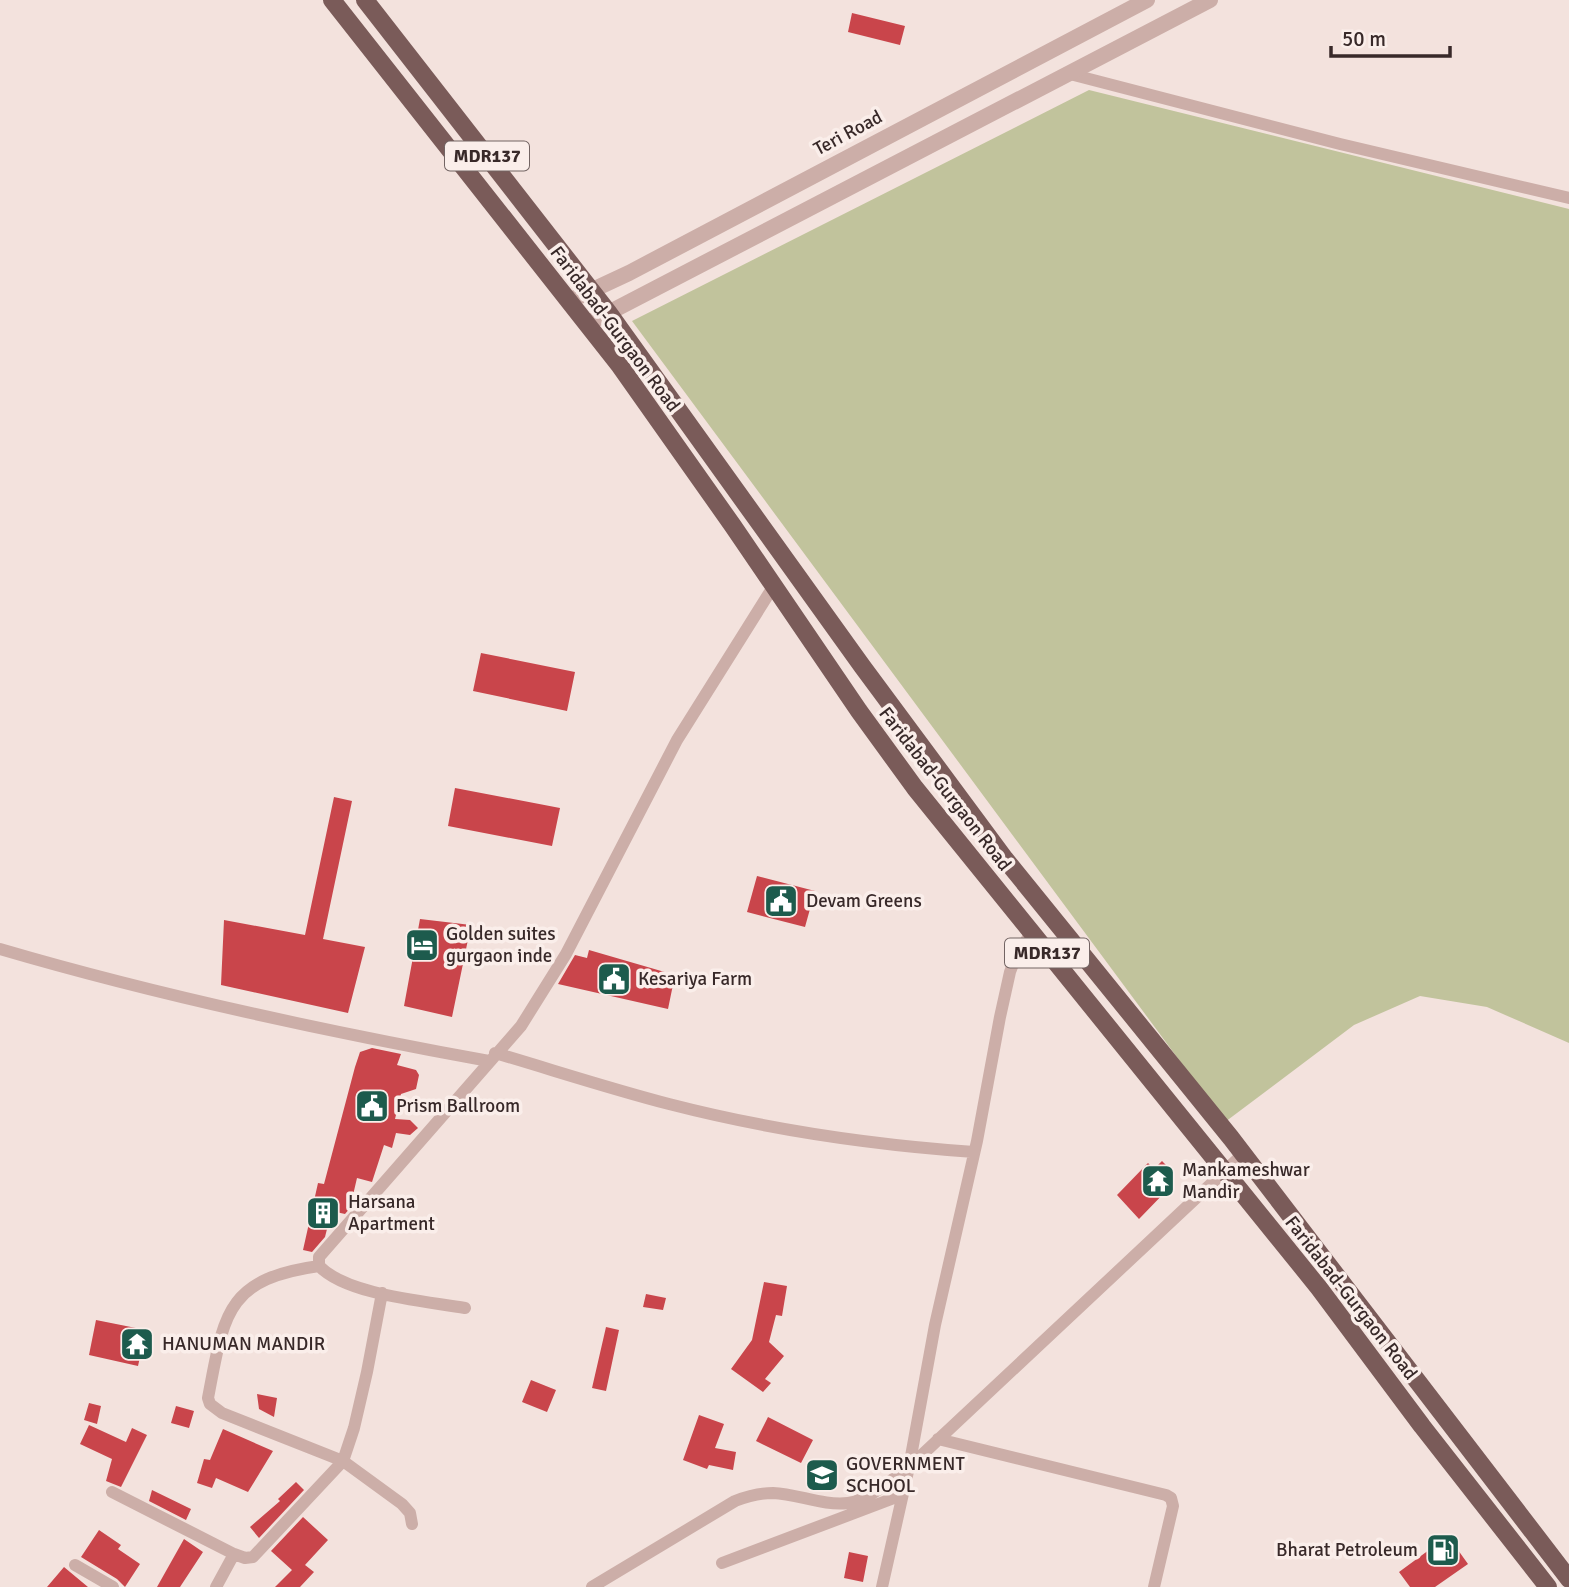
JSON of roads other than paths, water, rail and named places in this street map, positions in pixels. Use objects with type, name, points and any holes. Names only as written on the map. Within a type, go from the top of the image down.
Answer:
[{"type":"main road","name":"Faridabad-Gurgaon Road","points":[[332,0],[656,416],[915,788],[1319,1288],[1428,1434],[1548,1587]]},
{"type":"main road","name":"Faridabad-Gurgaon Road","points":[[365,0],[608,313],[1005,859],[1331,1266],[1569,1579]]},
{"type":"street","name":"Teri Road","points":[[569,301],[591,292],[1147,0]]},
{"type":"street","points":[[587,324],[1210,0]]},
{"type":"street","points":[[1070,74],[1340,144],[1569,198]]},
{"type":"street","points":[[319,1266],[319,1257],[324,1249],[521,1026],[566,954],[677,740],[773,587]]},
{"type":"street","points":[[881,1587],[909,1467],[935,1325],[974,1152],[1010,972],[1016,956],[1031,933]]},
{"type":"street","points":[[0,949],[245,1012],[369,1039],[492,1057],[743,1121],[810,1133],[974,1152]]},
{"type":"street","points":[[592,1587],[735,1501],[756,1494],[774,1493],[850,1503],[865,1497],[909,1467],[1242,1155]]},
{"type":"street","points":[[412,1524],[410,1513],[402,1504],[343,1461],[222,1413],[211,1405],[208,1398],[220,1335],[235,1304],[258,1282],[292,1270],[319,1266],[338,1281],[382,1293],[465,1308]]},
{"type":"street","points":[[112,1492],[234,1554],[245,1558],[253,1557],[343,1461],[368,1373],[382,1293]]},
{"type":"street","points":[[938,1439],[1166,1495],[1173,1506],[1154,1587]]},
{"type":"street","points":[[722,1563],[902,1495]]},
{"type":"street","points":[[216,1587],[234,1554]]},
{"type":"street","points":[[75,1565],[113,1587]]},
{"type":"place","name":"Devam Greens","points":[[781,901]]},
{"type":"place","name":"Golden suites gurgaon inde","points":[[422,945]]},
{"type":"place","name":"Kesariya Farm","points":[[614,979]]},
{"type":"place","name":"Prism Ballroom","points":[[372,1106]]},
{"type":"place","name":"Mankameshwar Mandir","points":[[1158,1181]]},
{"type":"place","name":"Harsana Apartment","points":[[323,1213]]},
{"type":"place","name":"HANUMAN MANDIR","points":[[137,1344]]},
{"type":"place","name":"GOVERNMENT SCHOOL","points":[[822,1475]]},
{"type":"place","name":"Bharat Petroleum","points":[[1443,1550]]}]
